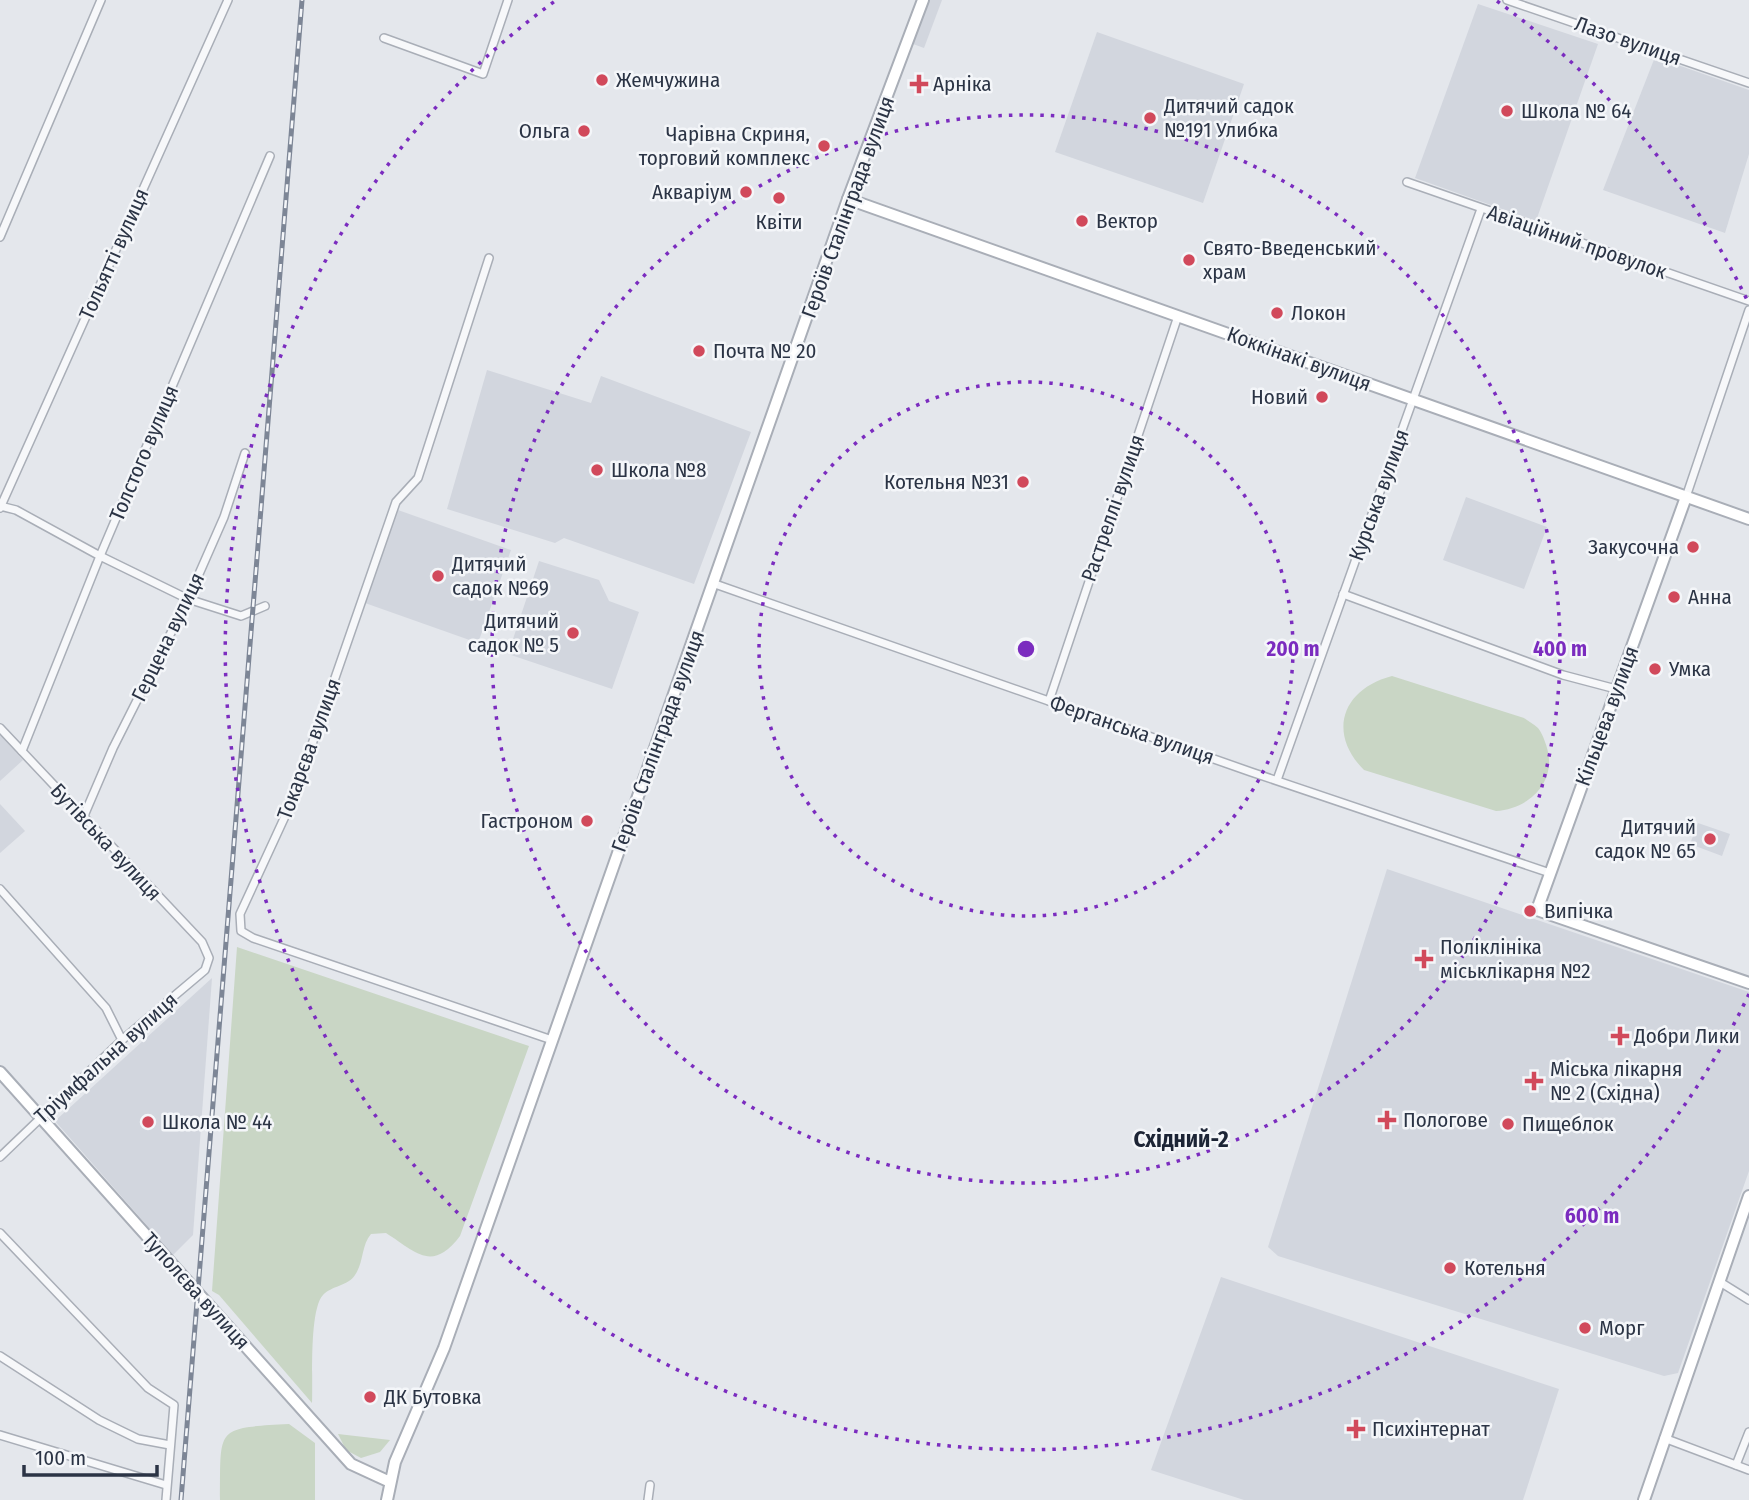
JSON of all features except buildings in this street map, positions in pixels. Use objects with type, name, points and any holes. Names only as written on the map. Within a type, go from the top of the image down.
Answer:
[{"type":"street","points":[[0,237],[101,0]]},
{"type":"street","name":"Тольятті вулиця","points":[[0,507],[228,0]]},
{"type":"street","points":[[384,38],[483,74],[508,0]]},
{"type":"street","name":"Героїв Сталінграда вулиця","points":[[390,1482],[395,1462],[444,1348],[715,584],[848,199],[923,0]]},
{"type":"street","name":"Лазо вулиця","points":[[1507,0],[1749,83]]},
{"type":"street","name":"Толстого вулиця","points":[[22,751],[100,556],[270,156]]},
{"type":"street","name":"Авіаційний провулок","points":[[1406,182],[1749,301]]},
{"type":"street","name":"Коккінакі вулиця","points":[[848,199],[1749,519]]},
{"type":"street","name":"Курська вулиця","points":[[1277,780],[1481,209]]},
{"type":"street","name":"Токарєва вулиця","points":[[489,258],[418,478],[396,502],[293,799],[240,914],[239,923],[241,931],[253,938],[552,1040]]},
{"type":"street","name":"Кільцева вулиця","points":[[1749,310],[1686,497],[1537,910],[1749,983]]},
{"type":"street","name":"Растреллі вулиця","points":[[1049,701],[1178,316]]},
{"type":"street","name":"Герцена вулиця","points":[[83,818],[113,748],[188,599],[224,517],[245,453]]},
{"type":"street","points":[[0,507],[16,510],[100,556],[188,599],[241,616],[265,606]]},
{"type":"street","name":"Ферганська вулиця","points":[[715,584],[1550,873]]},
{"type":"street","points":[[1343,594],[1563,675],[1616,690]]},
{"type":"street","name":"Бутівська вулиця","points":[[0,728],[202,942],[209,958]]},
{"type":"street","points":[[0,889],[106,1008],[122,1040]]},
{"type":"street","name":"Тріумфальна вулиця","points":[[0,1157],[122,1040],[205,970],[209,958]]},
{"type":"street","name":"Туполєва вулиця","points":[[0,1072],[351,1464],[390,1482]]},
{"type":"street","points":[[1644,1500],[1720,1282],[1745,1222],[1749,1196]]},
{"type":"street","points":[[0,1233],[148,1388],[174,1405],[166,1500]]},
{"type":"street","points":[[1720,1282],[1749,1300]]},
{"type":"street","points":[[0,1356],[99,1420],[138,1439],[170,1445]]},
{"type":"street","points":[[1736,1465],[1749,1432]]},
{"type":"street","points":[[0,1435],[166,1485]]},
{"type":"street","points":[[1664,1438],[1749,1470]]},
{"type":"street","points":[[387,1500],[390,1482]]},
{"type":"street","points":[[648,1500],[650,1485]]},
{"type":"shaded area","points":[[929,0],[942,0],[924,48],[913,44]]},
{"type":"shaded area","name":"Школа № 64","points":[[1478,4],[1598,44],[1536,221],[1415,178]]},
{"type":"shaded area","name":"Дитячий садок №191 Улибка","points":[[1097,32],[1244,84],[1203,203],[1055,152]]},
{"type":"shaded area","points":[[1655,57],[1749,90],[1749,154],[1725,233],[1603,190]]},
{"type":"shaded area","name":"Школа №8","points":[[487,370],[591,403],[601,376],[751,432],[694,584],[564,538],[555,543],[447,509]]},
{"type":"shaded area","points":[[1466,497],[1547,527],[1524,589],[1443,560]]},
{"type":"shaded area","name":"Дитячий садок №69","points":[[398,510],[511,550],[478,643],[365,603]]},
{"type":"shaded area","name":"Дитячий садок № 5","points":[[539,561],[599,580],[609,601],[639,612],[612,689],[508,654]]},
{"type":"shaded area","points":[[0,735],[23,760],[0,781]]},
{"type":"shaded area","points":[[0,804],[25,831],[0,853]]},
{"type":"shaded area","name":"Дитячий садок № 65","points":[[1698,823],[1730,834],[1722,856],[1690,844]]},
{"type":"shaded area","name":"Міська лікарня № 2 (Східна)","points":[[1387,869],[1749,992],[1749,1171],[1678,1373],[1664,1376],[1278,1256],[1268,1247]]},
{"type":"shaded area","name":"Школа № 44","points":[[212,978],[193,1235],[173,1255],[55,1121]]},
{"type":"shaded area","name":"Психінтернат","points":[[1221,1277],[1559,1389],[1523,1500],[1244,1500],[1151,1470]]},
{"type":"green space","points":[[1392,676],[1524,718],[1535,725],[1543,737],[1549,760],[1548,772],[1538,792],[1519,805],[1496,811],[1364,770],[1346,742],[1343,727],[1345,714],[1361,691]]},
{"type":"green space","points":[[237,947],[529,1046],[460,1236],[441,1254],[424,1256],[386,1233],[371,1234],[352,1279],[323,1295],[314,1330],[312,1403],[219,1295],[212,1291]]},
{"type":"green space","points":[[289,1424],[315,1443],[315,1500],[220,1500],[222,1445],[227,1436],[247,1427]]},
{"type":"green space","points":[[338,1434],[390,1440],[380,1452],[361,1458],[346,1450]]},
{"type":"railway","points":[[181,1500],[302,0]]},
{"type":"place","name":"Жемчужина","points":[[602,80]]},
{"type":"place","name":"Арніка","points":[[919,84]]},
{"type":"place","name":"Школа № 64","points":[[1507,111]]},
{"type":"place","name":"Дитячий садок №191 Улибка","points":[[1150,118]]},
{"type":"place","name":"Ольга","points":[[584,131]]},
{"type":"place","name":"Чарівна Скриня, торговий комплекс","points":[[824,146]]},
{"type":"place","name":"Акваріум","points":[[746,192]]},
{"type":"place","name":"Квіти","points":[[779,198]]},
{"type":"place","name":"Вектор","points":[[1082,221]]},
{"type":"place","name":"Свято-Введенський храм","points":[[1189,260]]},
{"type":"place","name":"Локон","points":[[1277,313]]},
{"type":"place","name":"Почта № 20","points":[[699,351]]},
{"type":"place","name":"Новий","points":[[1322,397]]},
{"type":"place","name":"Школа №8","points":[[597,470]]},
{"type":"place","name":"Котельня №31","points":[[1023,482]]},
{"type":"place","name":"Закусочна","points":[[1693,547]]},
{"type":"place","name":"Дитячий садок №69","points":[[438,576]]},
{"type":"place","name":"Анна","points":[[1674,597]]},
{"type":"place","name":"Дитячий садок № 5","points":[[573,633]]},
{"type":"place","name":"Умка","points":[[1655,669]]},
{"type":"place","name":"Гастроном","points":[[587,821]]},
{"type":"place","name":"Дитячий садок № 65","points":[[1710,839]]},
{"type":"place","name":"Випічка","points":[[1530,911]]},
{"type":"place","name":"Поліклініка міськлікарня №2","points":[[1424,959]]},
{"type":"place","name":"Добри Лики","points":[[1620,1036]]},
{"type":"place","name":"Міська лікарня № 2 (Східна)","points":[[1534,1081]]},
{"type":"place","name":"Пологове","points":[[1387,1120]]},
{"type":"place","name":"Школа № 44","points":[[148,1122]]},
{"type":"place","name":"Пищеблок","points":[[1508,1124]]},
{"type":"place","name":"Котельня","points":[[1450,1268]]},
{"type":"place","name":"Морг","points":[[1585,1328]]},
{"type":"place","name":"ДК Бутовка","points":[[370,1397]]},
{"type":"place","name":"Психінтернат","points":[[1356,1429]]},
{"type":"district","name":"Східний-2","points":[[1181,1139]]}]
